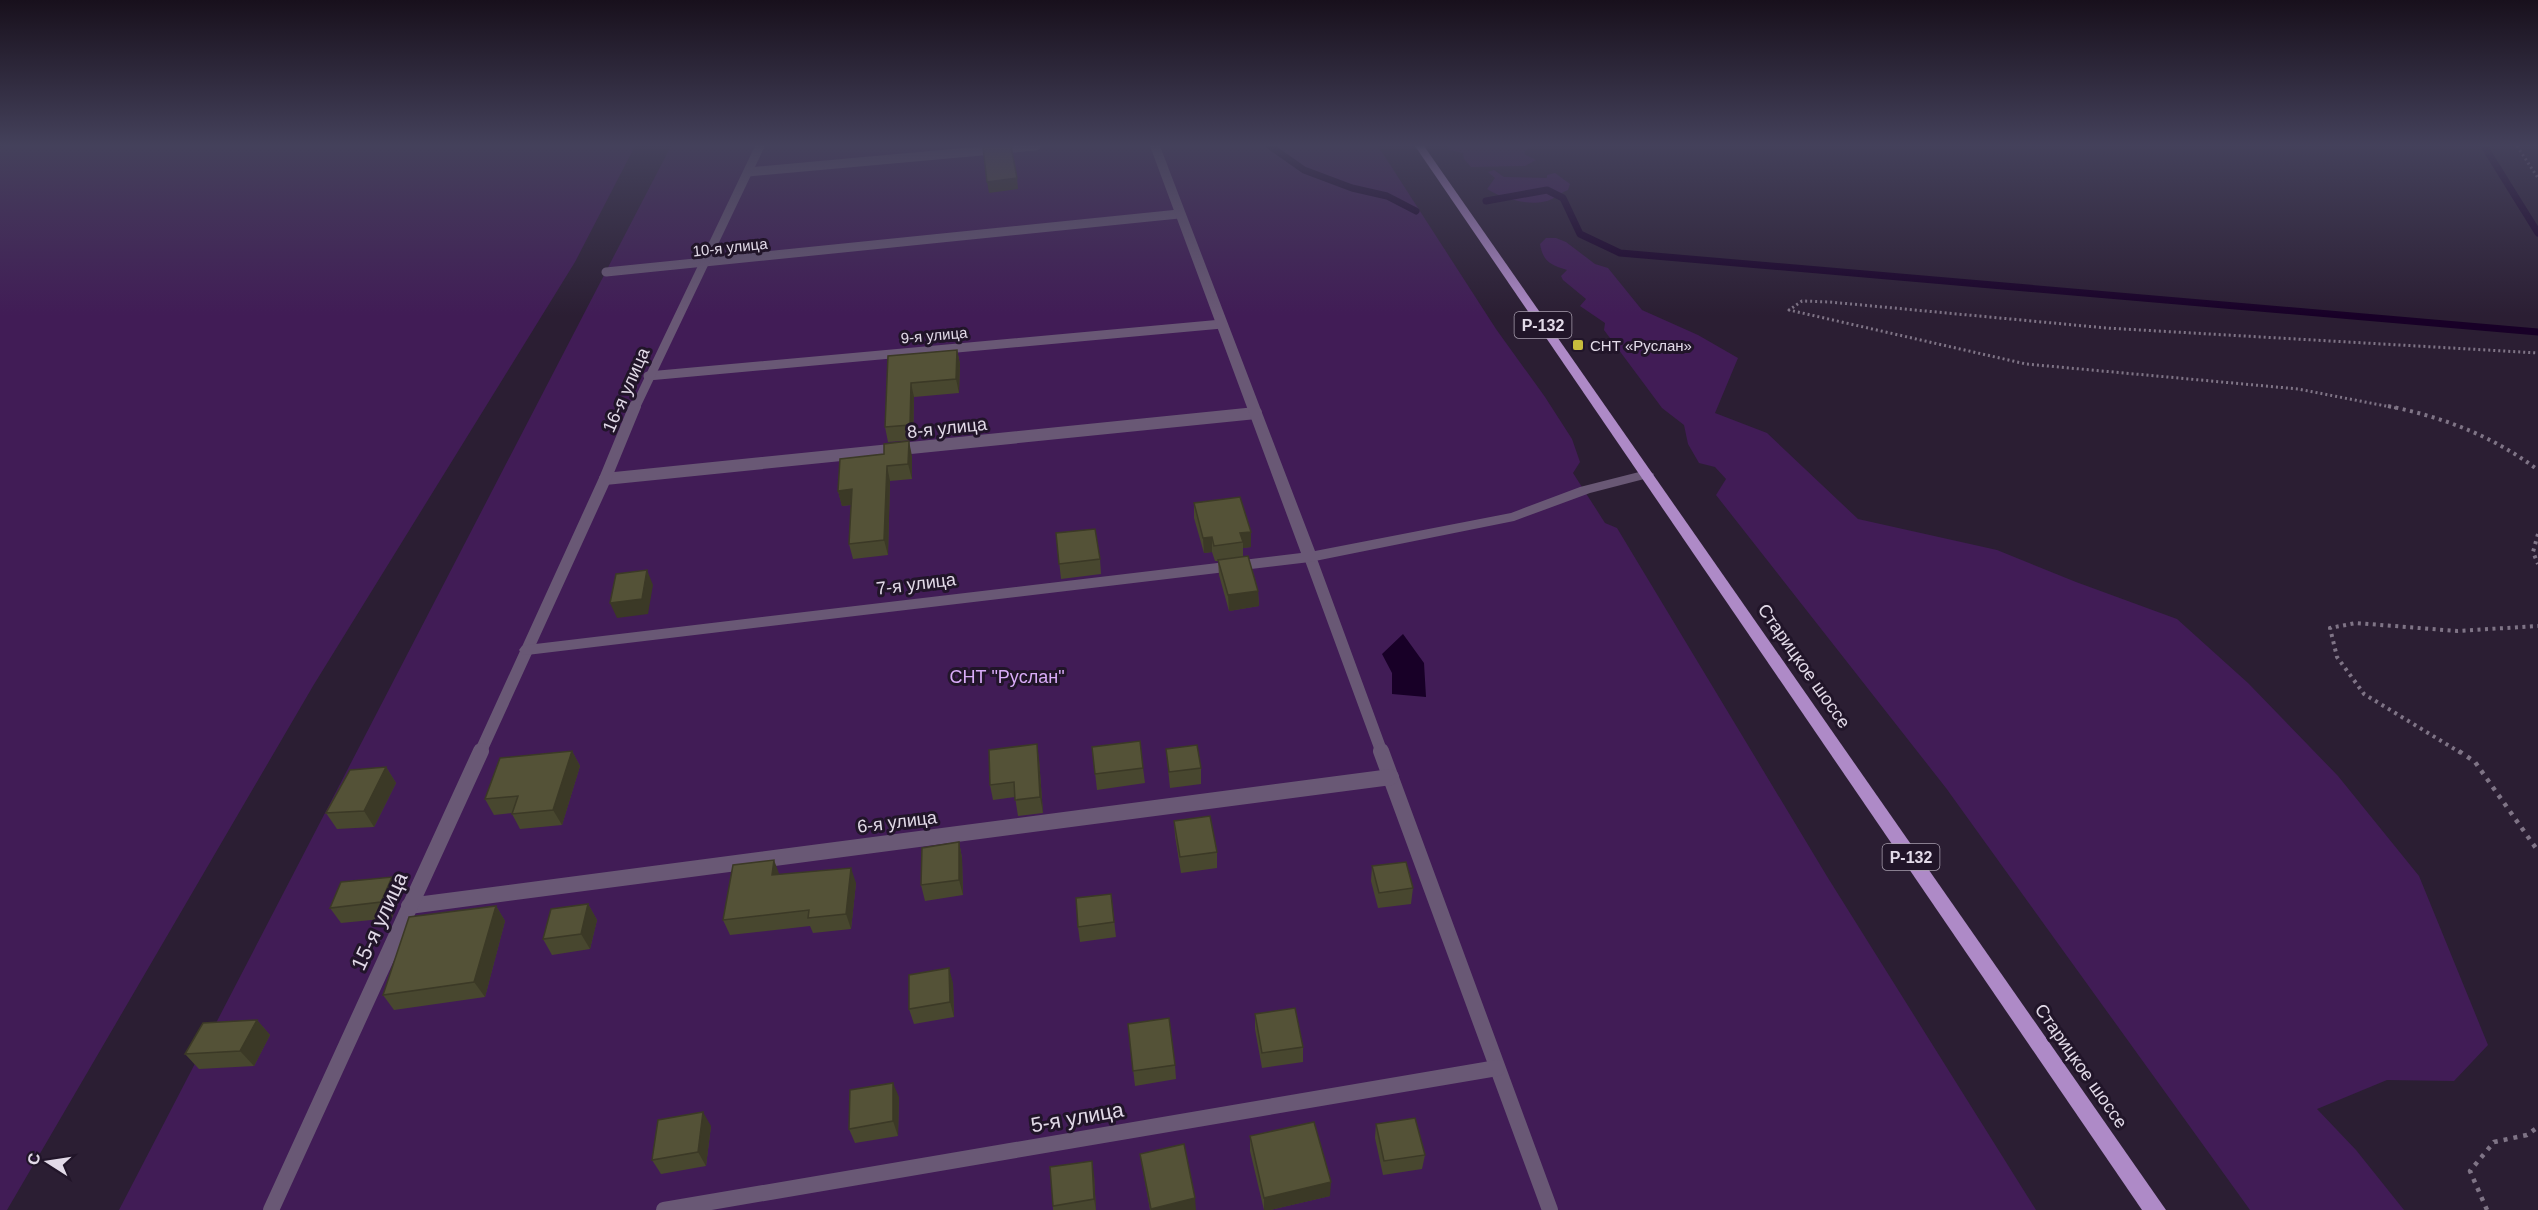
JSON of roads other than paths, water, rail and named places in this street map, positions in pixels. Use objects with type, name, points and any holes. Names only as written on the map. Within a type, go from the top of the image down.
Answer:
[{"type":"main road","name":"Старицкое шоссе","points":[[1458,202],[2155,1210]]},
{"type":"street","points":[[1175,202],[1310,557]]},
{"type":"street","name":"7-я улица","points":[[527,650],[1310,557],[1514,517],[1585,490],[1647,474]]},
{"type":"lane","name":"16-я улица","points":[[527,650],[605,479],[648,376],[706,263],[734,202]]},
{"type":"lane","name":"10-я улица","points":[[606,272],[1179,214]]},
{"type":"lane","name":"9-я улица","points":[[648,376],[1222,324]]},
{"type":"lane","name":"8-я улица","points":[[605,479],[1256,414]]},
{"type":"lane","points":[[1310,557],[1550,1210]]},
{"type":"lane","name":"15-я улица","points":[[271,1210],[527,650]]},
{"type":"lane","name":"6-я улица","points":[[409,906],[1391,777]]},
{"type":"lane","name":"5-я улица","points":[[664,1210],[1497,1068]]},
{"type":"waterway","points":[[1400,202],[1416,211]]},
{"type":"waterway","points":[[1565,202],[1580,234],[1620,253],[2538,332]]},
{"type":"waterway","points":[[2519,202],[2538,233]]},
{"type":"place","name":"СНТ «Руслан»","points":[[1578,345]]},
{"type":"park label","name":"СНТ \"Руслан\"","points":[[1007,677]]}]
